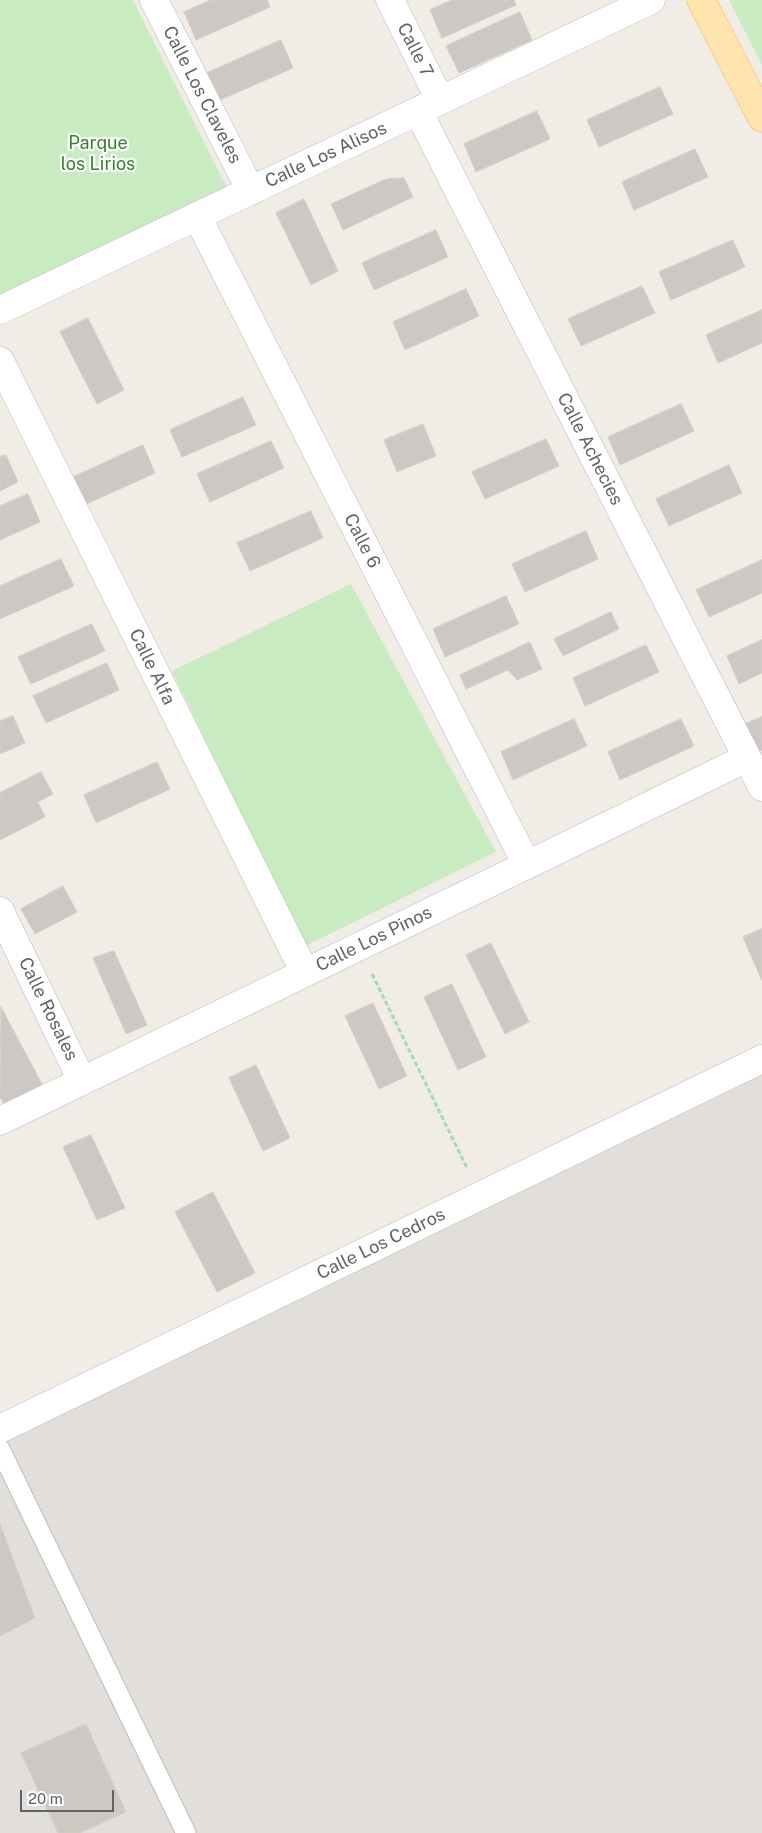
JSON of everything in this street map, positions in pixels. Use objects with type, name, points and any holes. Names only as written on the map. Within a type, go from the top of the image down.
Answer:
[{"type":"main road","points":[[701,0],[762,118]]},
{"type":"street","name":"Calle Los Claveles","points":[[154,0],[251,191]]},
{"type":"street","name":"Calle 7","points":[[390,0],[429,106]]},
{"type":"street","name":"Calle Los Alisos","points":[[0,310],[651,0]]},
{"type":"street","name":"Calle Achecies","points":[[429,106],[762,787]]},
{"type":"street","name":"Calle 6","points":[[197,216],[527,865]]},
{"type":"street","name":"Calle Alfa","points":[[0,361],[305,973]]},
{"type":"street","name":"Calle Los Pinos","points":[[0,1121],[747,758]]},
{"type":"street","name":"Calle Rosales","points":[[0,911],[82,1081]]},
{"type":"street","name":"Calle Los Cedros","points":[[0,1429],[762,1059]]},
{"type":"lane","points":[[0,1449],[186,1833]]},
{"type":"path","points":[[358,947],[481,1196]]},
{"type":"shaded area","points":[[762,1068],[762,1833],[0,1833],[0,1436]]},
{"type":"green space","name":"Parque los Lirios","points":[[0,0],[133,0],[231,196],[0,312]]},
{"type":"green space","points":[[729,0],[762,0],[762,65]]},
{"type":"green space","points":[[351,584],[496,852],[305,946],[172,671]]},
{"type":"building","points":[[211,0],[267,0],[270,7],[196,40],[184,12]]},
{"type":"building","points":[[452,0],[514,0],[516,5],[442,38],[430,10]]},
{"type":"building","points":[[520,12],[532,40],[459,73],[446,46]]},
{"type":"building","points":[[281,40],[293,68],[220,100],[207,73]]},
{"type":"building","points":[[660,87],[673,114],[599,147],[587,120]]},
{"type":"building","points":[[537,111],[550,139],[476,172],[464,144]]},
{"type":"building","points":[[695,149],[708,177],[634,210],[622,182]]},
{"type":"building","points":[[404,178],[413,197],[343,230],[331,204],[386,179]]},
{"type":"building","points":[[304,199],[338,271],[311,285],[276,213]]},
{"type":"building","points":[[436,230],[448,257],[374,290],[362,263]]},
{"type":"building","points":[[733,240],[745,267],[671,300],[659,272]]},
{"type":"building","points":[[642,286],[655,313],[581,346],[568,319]]},
{"type":"building","points":[[466,289],[479,316],[405,350],[393,322]]},
{"type":"building","points":[[762,310],[762,343],[718,363],[706,335]]},
{"type":"building","points":[[88,318],[124,390],[97,404],[60,332]]},
{"type":"building","points":[[243,397],[256,425],[182,457],[170,430]]},
{"type":"building","points":[[681,404],[694,431],[620,465],[608,437]]},
{"type":"building","points":[[423,424],[436,456],[397,472],[384,440]]},
{"type":"building","points":[[546,439],[559,466],[485,499],[472,472]]},
{"type":"building","points":[[271,441],[284,468],[210,502],[197,474]]},
{"type":"building","points":[[143,445],[155,473],[82,506],[69,479]]},
{"type":"building","points":[[6,455],[18,482],[0,491],[0,457]]},
{"type":"building","points":[[729,465],[742,493],[669,526],[656,499]]},
{"type":"building","points":[[28,494],[40,522],[0,540],[0,506]]},
{"type":"building","points":[[311,511],[323,538],[250,571],[237,543]]},
{"type":"building","points":[[586,531],[598,559],[525,592],[512,564]]},
{"type":"building","points":[[61,559],[74,586],[0,619],[0,586]]},
{"type":"building","points":[[762,560],[762,593],[709,617],[696,590]]},
{"type":"building","points":[[506,596],[519,624],[445,657],[433,629]]},
{"type":"building","points":[[611,612],[619,629],[563,656],[554,639]]},
{"type":"building","points":[[92,624],[105,651],[31,684],[18,657]]},
{"type":"building","points":[[762,640],[762,673],[739,684],[727,656]]},
{"type":"building","points":[[530,642],[542,669],[517,680],[508,670],[466,689],[460,675]]},
{"type":"building","points":[[646,645],[659,672],[585,706],[573,678]]},
{"type":"building","points":[[107,663],[119,690],[46,723],[33,696]]},
{"type":"building","points":[[13,716],[25,743],[0,754],[0,721]]},
{"type":"building","points":[[762,717],[762,750],[758,752],[745,724]]},
{"type":"building","points":[[574,719],[587,746],[513,780],[501,752]]},
{"type":"building","points":[[681,719],[694,746],[620,780],[608,752]]},
{"type":"building","points":[[157,762],[170,789],[96,823],[84,795]]},
{"type":"building","points":[[41,772],[53,794],[38,802],[45,817],[0,840],[0,793]]},
{"type":"building","points":[[63,886],[77,912],[35,934],[21,909]]},
{"type":"building","points":[[762,929],[762,981],[743,937]]},
{"type":"building","points":[[491,943],[529,1022],[505,1034],[466,955]]},
{"type":"building","points":[[114,951],[147,1025],[126,1034],[93,958]]},
{"type":"building","points":[[452,984],[486,1057],[458,1070],[424,997]]},
{"type":"building","points":[[373,1003],[407,1076],[379,1089],[345,1016]]},
{"type":"building","points":[[1,1007],[44,1088],[6,1107],[0,1097]]},
{"type":"building","points":[[256,1065],[290,1138],[263,1151],[229,1078]]},
{"type":"building","points":[[91,1135],[125,1208],[97,1220],[63,1147]]},
{"type":"building","points":[[213,1192],[255,1273],[217,1292],[175,1212]]},
{"type":"building","points":[[0,1524],[35,1618],[0,1636]]},
{"type":"building","points":[[86,1724],[126,1812],[80,1833],[58,1833],[21,1753]]}]
